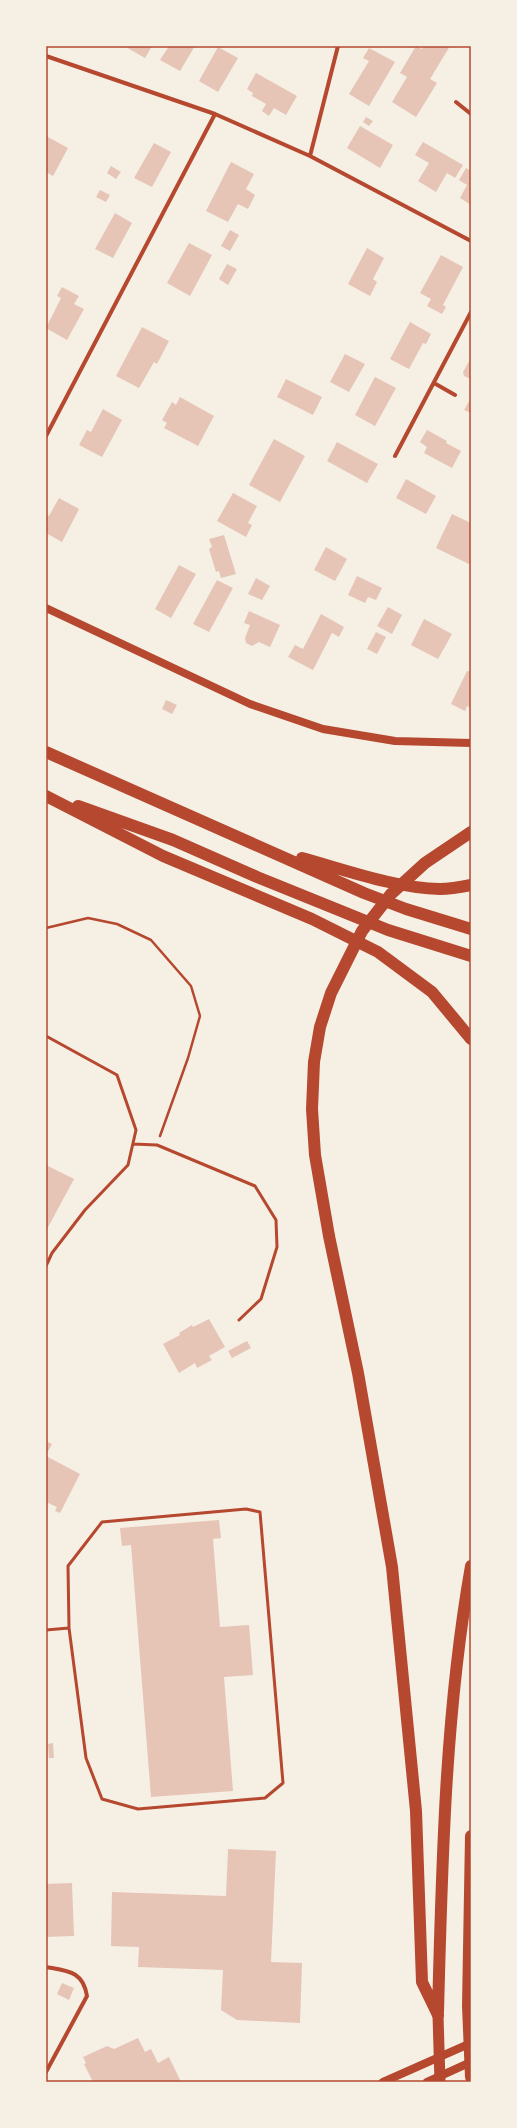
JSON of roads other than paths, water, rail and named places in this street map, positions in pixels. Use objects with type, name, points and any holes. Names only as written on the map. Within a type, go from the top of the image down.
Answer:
[{"type":"highway","points":[[46,752],[270,850],[364,893],[406,909],[471,929]]},
{"type":"highway","points":[[46,795],[172,840],[257,877],[388,930],[471,956]]},
{"type":"highway","points":[[46,795],[163,856],[312,919],[378,952],[432,992],[471,1039]]},
{"type":"highway","points":[[438,2016],[422,1982],[416,1811],[392,1567],[358,1373],[329,1236],[315,1155],[312,1109],[315,1055],[320,1027],[330,993],[362,931],[391,894],[425,863],[471,832]]},
{"type":"highway","points":[[270,850],[393,883],[422,888],[442,889],[471,885]]},
{"type":"highway","points":[[440,2082],[438,2016],[441,1896],[450,1727],[471,1566]]},
{"type":"highway","points":[[471,1836],[468,2006],[471,2078]]},
{"type":"main road","points":[[46,608],[250,704],[323,729],[395,741],[471,743]]},
{"type":"main road","points":[[383,2082],[471,2043]]},
{"type":"main road","points":[[427,2082],[471,2062]]},
{"type":"street","points":[[310,156],[338,46]]},
{"type":"street","points":[[46,56],[215,114],[310,156],[471,241]]},
{"type":"street","points":[[456,102],[471,114]]},
{"type":"street","points":[[46,436],[215,114]]},
{"type":"street","points":[[395,456],[471,312]]},
{"type":"street","points":[[434,383],[456,395]]},
{"type":"street","points":[[46,1967],[77,1974],[85,1984],[87,1996],[46,2072]]},
{"type":"lane","points":[[46,1036],[117,1075],[136,1130],[128,1165],[85,1210],[52,1253],[46,1266]]},
{"type":"lane","points":[[133,1144],[157,1145],[255,1186],[276,1220],[277,1247],[260,1300],[239,1320]]},
{"type":"lane","points":[[246,1509],[260,1512],[283,1783],[265,1798],[138,1809],[102,1799],[86,1758],[69,1628],[68,1566],[102,1522],[246,1509]]},
{"type":"lane","points":[[46,1630],[69,1628]]}]
